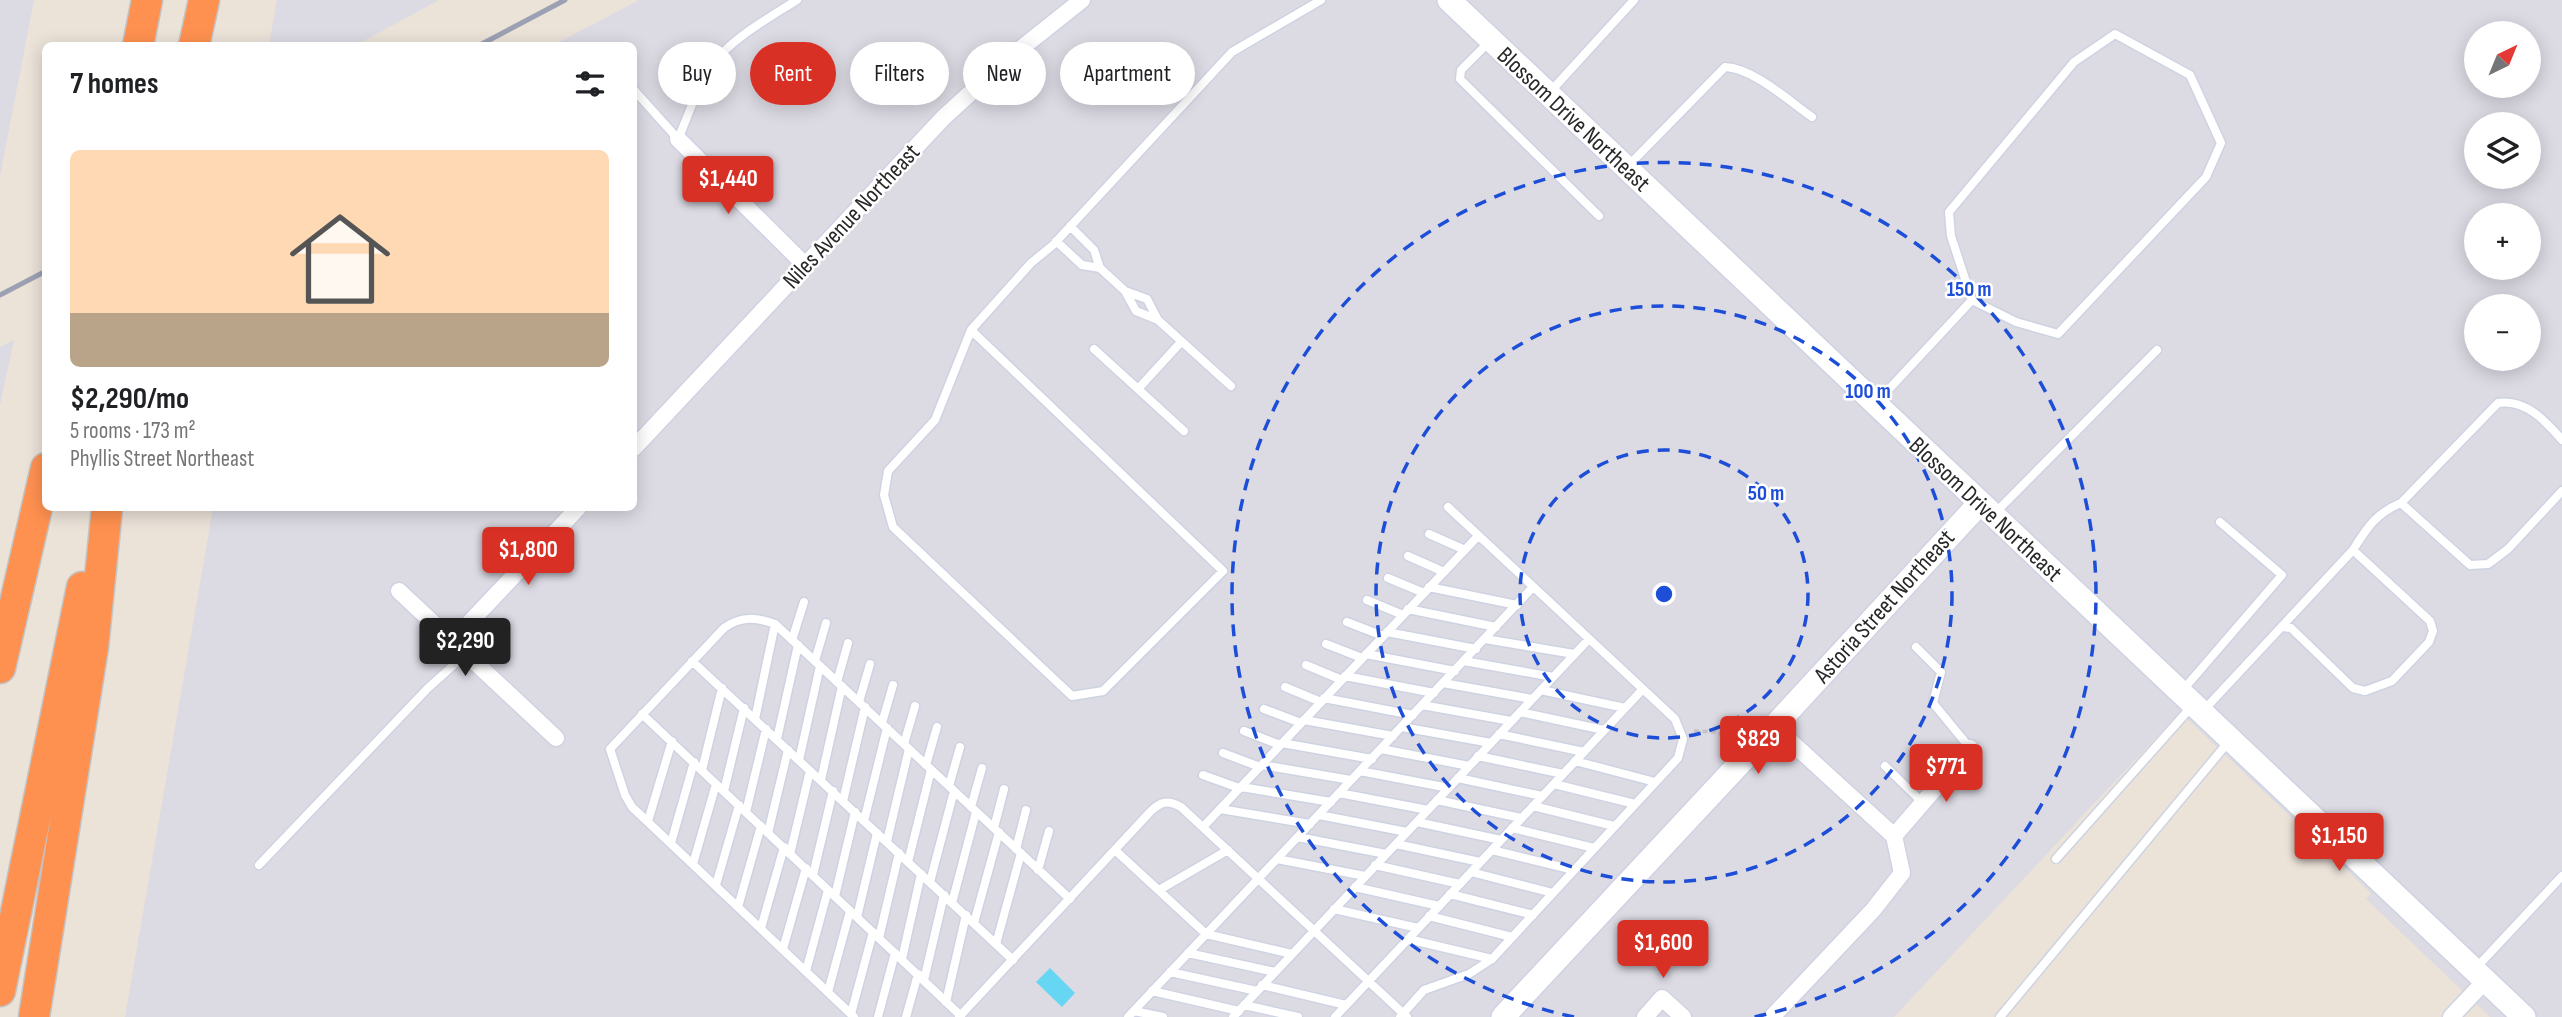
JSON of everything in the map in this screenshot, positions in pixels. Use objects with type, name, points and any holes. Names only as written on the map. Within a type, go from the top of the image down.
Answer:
[{"type":"highway","points":[[139,42],[148,0]]},
{"type":"highway","points":[[195,42],[204,0]]},
{"type":"highway","points":[[0,668],[42,485]]},
{"type":"highway","points":[[0,991],[98,511]]},
{"type":"highway","points":[[34,1017],[93,647],[107,511]]},
{"type":"street","name":"Niles Avenue Northeast","points":[[637,445],[944,117],[980,82],[1082,0]]},
{"type":"street","name":"Blossom Drive Northeast","points":[[1449,0],[2524,1017]]},
{"type":"street","points":[[678,139],[805,265]]},
{"type":"street","name":"Astoria Street Northeast","points":[[1503,1017],[1769,732],[1986,509]]},
{"type":"street","points":[[452,641],[575,511]]},
{"type":"street","points":[[399,592],[556,738]]},
{"type":"street","points":[[1769,732],[1789,740],[1894,836],[1902,873],[1873,910],[1772,1017]]},
{"type":"street","points":[[1894,836],[1970,748]]},
{"type":"street","points":[[2451,1017],[2480,975]]},
{"type":"street","points":[[1645,1017],[1662,998],[1683,1017]]},
{"type":"lane","points":[[637,93],[678,139],[702,83],[716,61],[736,42],[797,0]]},
{"type":"lane","points":[[971,330],[1223,571],[1103,691],[1072,696],[893,527],[884,495],[888,471],[935,419],[971,330],[1031,263],[1056,241],[1232,52],[1321,0]]},
{"type":"lane","points":[[1548,94],[1634,0]]},
{"type":"lane","points":[[2115,34],[2190,75],[2221,143],[2206,177],[2058,334],[2016,322],[1972,300],[1951,236],[1949,212],[2074,62],[2115,34]]},
{"type":"lane","points":[[1491,40],[1461,70],[1460,79],[1599,216]]},
{"type":"lane","points":[[1626,168],[1725,67],[1736,67],[1754,77],[1812,117]]},
{"type":"lane","points":[[1070,226],[1094,250],[1100,268],[1125,291],[1136,311],[1158,320]]},
{"type":"lane","points":[[1056,241],[1082,265],[1100,268]]},
{"type":"lane","points":[[1125,291],[1147,299],[1158,320],[1231,386]]},
{"type":"lane","points":[[1875,404],[1972,300]]},
{"type":"lane","points":[[1138,389],[1181,342]]},
{"type":"lane","points":[[1094,349],[1184,431]]},
{"type":"lane","points":[[1986,509],[2157,349]]},
{"type":"lane","points":[[2191,704],[2282,628],[2353,550],[2369,526],[2385,509],[2401,503],[2498,403],[2511,401],[2526,406],[2562,440]]},
{"type":"lane","points":[[2401,503],[2470,565],[2479,565],[2488,564],[2508,549],[2562,491]]},
{"type":"lane","points":[[642,714],[960,1016],[1157,805],[1171,802],[1181,807],[1203,827],[1404,1016],[1424,990],[1469,974],[1492,959],[1678,758],[1682,748],[1682,735],[1675,719],[1448,507]]},
{"type":"lane","points":[[2056,859],[2191,704],[2282,575],[2220,523]]},
{"type":"lane","points":[[1429,534],[1465,550]]},
{"type":"lane","points":[[1203,827],[1478,536]]},
{"type":"lane","points":[[2282,628],[2291,628],[2353,688],[2365,691],[2392,681],[2429,642],[2433,631],[2430,621],[2353,550]]},
{"type":"lane","points":[[1408,555],[1444,572]]},
{"type":"lane","points":[[1388,578],[1426,590],[1517,605]]},
{"type":"lane","points":[[1131,1014],[1533,587]]},
{"type":"lane","points":[[1367,600],[1406,612],[1496,627]]},
{"type":"lane","points":[[777,740],[804,602]]},
{"type":"lane","points":[[899,853],[852,1015],[632,807],[625,795],[610,749],[724,628],[734,621],[746,618],[763,620],[775,624],[795,642],[1070,899]]},
{"type":"lane","points":[[1346,622],[1385,634],[1476,649]]},
{"type":"lane","points":[[799,760],[826,623]]},
{"type":"lane","points":[[755,719],[775,624]]},
{"type":"lane","points":[[1485,639],[1574,654]]},
{"type":"lane","points":[[1239,1011],[1589,639]]},
{"type":"lane","points":[[821,780],[848,643]]},
{"type":"lane","points":[[1326,643],[1364,656],[1455,671]]},
{"type":"lane","points":[[1916,647],[1941,672],[1933,703],[1970,748]]},
{"type":"lane","points":[[259,865],[428,688],[466,654]]},
{"type":"lane","points":[[692,661],[1013,960]]},
{"type":"lane","points":[[1464,661],[1553,677]]},
{"type":"lane","points":[[843,801],[870,664]]},
{"type":"lane","points":[[1306,665],[1343,678],[1434,693]]},
{"type":"lane","points":[[1443,683],[1532,699]]},
{"type":"lane","points":[[864,821],[893,685]]},
{"type":"lane","points":[[1285,687],[1323,700],[1413,715]]},
{"type":"lane","points":[[702,770],[722,688]]},
{"type":"lane","points":[[1335,1017],[1643,689]]},
{"type":"lane","points":[[1541,690],[1625,708]]},
{"type":"lane","points":[[1422,705],[1511,721]]},
{"type":"lane","points":[[887,841],[915,706]]},
{"type":"lane","points":[[724,791],[744,708]]},
{"type":"lane","points":[[1265,709],[1302,722],[1393,736]]},
{"type":"lane","points":[[1520,712],[1604,730]]},
{"type":"lane","points":[[908,862],[937,727]]},
{"type":"lane","points":[[1402,727],[1491,743]]},
{"type":"lane","points":[[746,812],[766,729]]},
{"type":"lane","points":[[1244,731],[1281,744],[1372,759]]},
{"type":"lane","points":[[1499,734],[1584,752]]},
{"type":"lane","points":[[2000,1017],[2230,740]]},
{"type":"lane","points":[[648,821],[672,741]]},
{"type":"lane","points":[[930,882],[960,747]]},
{"type":"lane","points":[[1381,749],[1469,765]]},
{"type":"lane","points":[[768,833],[788,750]]},
{"type":"lane","points":[[1223,753],[1261,766],[1351,780]]},
{"type":"lane","points":[[1478,756],[1563,774]]},
{"type":"lane","points":[[1575,761],[1655,782]]},
{"type":"lane","points":[[670,842],[694,762]]},
{"type":"lane","points":[[1885,766],[1923,803]]},
{"type":"lane","points":[[952,903],[982,768]]},
{"type":"lane","points":[[790,854],[810,771]]},
{"type":"lane","points":[[1360,771],[1448,788]]},
{"type":"lane","points":[[1203,775],[1240,788],[1331,802]]},
{"type":"lane","points":[[1458,778],[1542,796]]},
{"type":"lane","points":[[693,864],[716,784]]},
{"type":"lane","points":[[1554,784],[1635,804]]},
{"type":"lane","points":[[974,923],[1004,789]]},
{"type":"lane","points":[[813,875],[832,791]]},
{"type":"lane","points":[[1339,793],[1428,810]]},
{"type":"lane","points":[[1437,800],[1521,818]]},
{"type":"lane","points":[[716,886],[738,805]]},
{"type":"lane","points":[[1533,806],[1614,826]]},
{"type":"lane","points":[[1220,809],[1310,824]]},
{"type":"lane","points":[[996,944],[1027,810]]},
{"type":"lane","points":[[806,971],[855,812]]},
{"type":"lane","points":[[1319,815],[1407,832]]},
{"type":"lane","points":[[1416,822],[1501,840]]},
{"type":"lane","points":[[738,907],[761,826]]},
{"type":"lane","points":[[1513,828],[1594,848]]},
{"type":"lane","points":[[1038,870],[1049,831]]},
{"type":"lane","points":[[828,992],[877,833]]},
{"type":"lane","points":[[1298,837],[1386,854]]},
{"type":"lane","points":[[1396,844],[1480,862]]},
{"type":"lane","points":[[761,928],[783,847]]},
{"type":"lane","points":[[1159,890],[1228,850]]},
{"type":"lane","points":[[1492,850],[1574,870]]},
{"type":"lane","points":[[1116,851],[1206,934],[1292,954]]},
{"type":"lane","points":[[1277,859],[1365,877]]},
{"type":"lane","points":[[1375,866],[1460,884]]},
{"type":"lane","points":[[783,949],[806,868]]},
{"type":"lane","points":[[1471,872],[1553,893]]},
{"type":"lane","points":[[878,1017],[921,874]]},
{"type":"lane","points":[[2480,975],[2562,876]]},
{"type":"lane","points":[[1355,887],[1439,906]]},
{"type":"lane","points":[[1450,894],[1533,915]]},
{"type":"lane","points":[[906,1017],[921,977],[944,895]]},
{"type":"lane","points":[[1334,909],[1418,928]]},
{"type":"lane","points":[[946,1002],[966,915]]},
{"type":"lane","points":[[1429,916],[1512,937]]},
{"type":"lane","points":[[1408,939],[1492,959]]},
{"type":"lane","points":[[1188,953],[1275,972]]},
{"type":"lane","points":[[1170,972],[1346,1005]]},
{"type":"lane","points":[[1152,991],[1239,1011],[1298,1017]]},
{"type":"lane","points":[[1131,1014],[1163,1017]]},
{"type":"path","points":[[1682,735],[1694,731],[1718,732],[1748,755]]},
{"type":"shaded area","points":[[0,0],[34,0],[0,176]]},
{"type":"shaded area","points":[[277,0],[439,0],[362,42],[270,42]]},
{"type":"shaded area","points":[[639,0],[2562,0],[2562,1017],[2490,1017],[2366,899],[2371,893],[2180,712],[1894,1017],[125,1017],[212,511],[637,511],[637,42],[560,42]]},
{"type":"shaded area","points":[[14,340],[0,405],[0,347]]},
{"type":"water","points":[[1050,968],[1075,993],[1062,1007],[1036,982]]},
{"type":"railway","points":[[486,42],[565,0]]},
{"type":"railway","points":[[0,295],[42,273]]}]
